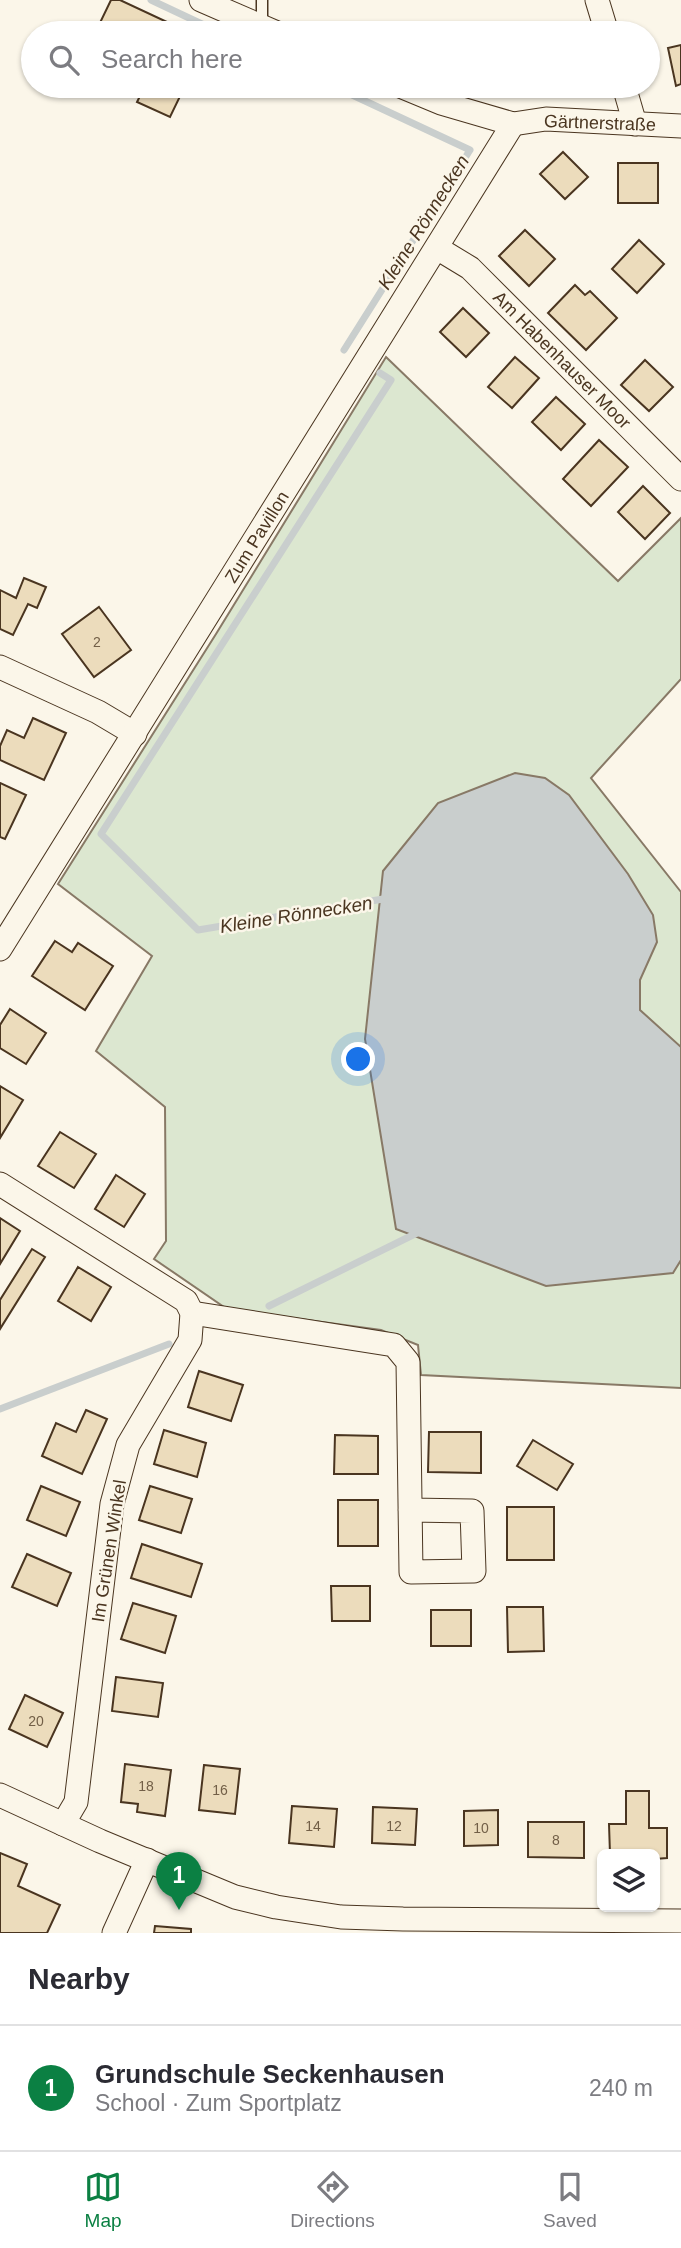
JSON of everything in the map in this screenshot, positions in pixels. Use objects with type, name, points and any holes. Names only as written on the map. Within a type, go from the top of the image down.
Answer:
[{"type":"street","points":[[201,0],[249,21]]},
{"type":"street","points":[[597,0],[603,21]]},
{"type":"street","name":"Gärtnerstraße","points":[[429,98],[513,124],[546,119],[681,126]]},
{"type":"street","points":[[627,98],[635,124]]},
{"type":"street","name":"Zum Pavillon","points":[[0,949],[513,124]]},
{"type":"street","name":"Am Habenhauser Moor","points":[[437,248],[470,268],[681,479]]},
{"type":"street","points":[[0,667],[98,712],[135,734]]},
{"type":"street","points":[[0,1184],[186,1301],[192,1313],[394,1345],[408,1362],[410,1510]]},
{"type":"street","name":"Im Grünen Winkel","points":[[63,1824],[76,1802],[113,1504],[128,1445],[190,1340],[192,1313]]},
{"type":"street","points":[[0,1796],[235,1897],[276,1907],[341,1917],[681,1921]]},
{"type":"street","points":[[114,1933],[147,1860]]},
{"type":"lane","points":[[261,0],[267,21]]},
{"type":"green space","points":[[386,357],[618,581],[681,518],[681,679],[591,778],[681,892],[681,1388],[421,1375],[418,1345],[381,1330],[227,1309],[154,1259],[166,1241],[165,1107],[96,1051],[152,956],[58,884]]},
{"type":"shaded area","points":[[515,773],[545,778],[569,795],[628,874],[653,915],[657,942],[640,980],[640,1010],[681,1047],[681,1260],[673,1273],[546,1286],[396,1229],[365,1039],[383,871],[438,803]]},
{"type":"building","points":[[111,0],[120,0],[165,21],[101,21]]},
{"type":"building","points":[[681,45],[681,84],[676,86],[668,48]]},
{"type":"building","points":[[139,98],[179,98],[170,117],[137,102]]},
{"type":"building","points":[[563,152],[588,177],[565,199],[540,174]]},
{"type":"building","points":[[618,163],[658,163],[658,203],[618,203]]},
{"type":"building","points":[[525,230],[555,259],[529,286],[499,256]]},
{"type":"building","points":[[639,240],[664,264],[637,293],[612,269]]},
{"type":"building","points":[[575,285],[585,295],[590,291],[617,318],[586,350],[548,313]]},
{"type":"building","points":[[463,308],[489,333],[466,357],[440,332]]},
{"type":"building","points":[[515,357],[539,378],[512,408],[488,387]]},
{"type":"building","points":[[645,360],[673,387],[649,411],[621,385]]},
{"type":"building","points":[[556,397],[585,424],[561,450],[532,422]]},
{"type":"building","points":[[599,440],[628,467],[591,506],[563,479]]},
{"type":"building","points":[[643,486],[670,513],[645,539],[618,512]]},
{"type":"building","points":[[24,578],[46,587],[37,608],[28,604],[13,635],[0,629],[0,590],[16,598]]},
{"type":"building","points":[[99,607],[131,650],[94,677],[62,634]]},
{"type":"building","points":[[33,718],[66,733],[44,780],[0,760],[0,746],[7,730],[24,738]]},
{"type":"building","points":[[0,783],[26,795],[5,839],[0,837]]},
{"type":"building","points":[[55,941],[72,952],[78,943],[113,966],[85,1010],[32,976]]},
{"type":"building","points":[[10,1009],[46,1033],[26,1064],[0,1048],[0,1025]]},
{"type":"building","points":[[0,1086],[23,1100],[0,1138]]},
{"type":"building","points":[[60,1132],[96,1154],[74,1188],[38,1166]]},
{"type":"building","points":[[116,1175],[145,1194],[124,1227],[95,1209]]},
{"type":"building","points":[[0,1218],[20,1231],[0,1264]]},
{"type":"building","points":[[32,1249],[45,1257],[0,1329],[0,1300]]},
{"type":"building","points":[[78,1267],[111,1287],[91,1321],[58,1301]]},
{"type":"building","points":[[199,1371],[243,1385],[231,1421],[188,1407]]},
{"type":"building","points":[[86,1410],[107,1419],[82,1474],[42,1456],[56,1423],[76,1432]]},
{"type":"building","points":[[164,1430],[206,1443],[197,1477],[154,1464]]},
{"type":"building","points":[[429,1432],[481,1432],[481,1473],[428,1472]]},
{"type":"building","points":[[335,1435],[378,1436],[378,1474],[334,1474]]},
{"type":"building","points":[[533,1440],[573,1464],[557,1490],[517,1466]]},
{"type":"building","points":[[41,1486],[80,1502],[66,1536],[27,1520]]},
{"type":"building","points":[[150,1486],[192,1499],[181,1533],[139,1520]]},
{"type":"building","points":[[338,1500],[378,1500],[378,1546],[338,1546]]},
{"type":"building","points":[[507,1507],[554,1507],[554,1560],[507,1560]]},
{"type":"building","points":[[142,1544],[202,1564],[191,1597],[131,1578]]},
{"type":"building","points":[[27,1554],[71,1573],[57,1606],[12,1587]]},
{"type":"building","points":[[331,1586],[370,1586],[370,1621],[332,1621]]},
{"type":"building","points":[[133,1603],[176,1616],[165,1653],[121,1639]]},
{"type":"building","points":[[507,1607],[543,1607],[544,1651],[508,1652]]},
{"type":"building","points":[[431,1610],[471,1610],[471,1646],[431,1646]]},
{"type":"building","points":[[116,1677],[163,1683],[158,1717],[112,1711]]},
{"type":"building","points":[[25,1695],[63,1713],[47,1747],[9,1729]]},
{"type":"building","points":[[125,1764],[171,1770],[165,1816],[137,1812],[138,1804],[121,1802]]},
{"type":"building","points":[[204,1765],[240,1769],[235,1814],[199,1810]]},
{"type":"building","points":[[626,1791],[649,1791],[649,1828],[667,1828],[667,1858],[660,1859],[660,1849],[610,1849],[609,1824],[626,1824]]},
{"type":"building","points":[[292,1806],[337,1809],[334,1847],[289,1843]]},
{"type":"building","points":[[373,1807],[417,1809],[415,1845],[372,1843]]},
{"type":"building","points":[[498,1810],[498,1845],[464,1846],[464,1811]]},
{"type":"building","points":[[528,1822],[584,1822],[584,1858],[528,1857]]},
{"type":"building","points":[[0,1853],[27,1864],[18,1886],[60,1905],[47,1933],[0,1933]]},
{"type":"building","points":[[155,1926],[191,1929],[191,1933],[154,1933]]},
{"type":"waterway","name":"Kleine Rönnecken","points":[[151,0],[196,21]]},
{"type":"waterway","name":"Kleine Rönnecken","points":[[344,350],[470,150],[359,98]]},
{"type":"waterway","name":"Kleine Rönnecken","points":[[380,373],[391,380],[101,834],[198,930],[389,898]]},
{"type":"waterway","name":"Kleine Rönnecken","points":[[269,1306],[419,1232]]},
{"type":"waterway","name":"Kleine Rönnecken","points":[[0,1409],[169,1344]]},
{"type":"place","name":"Grundschule Seckenhausen","points":[[179,1910]]}]
